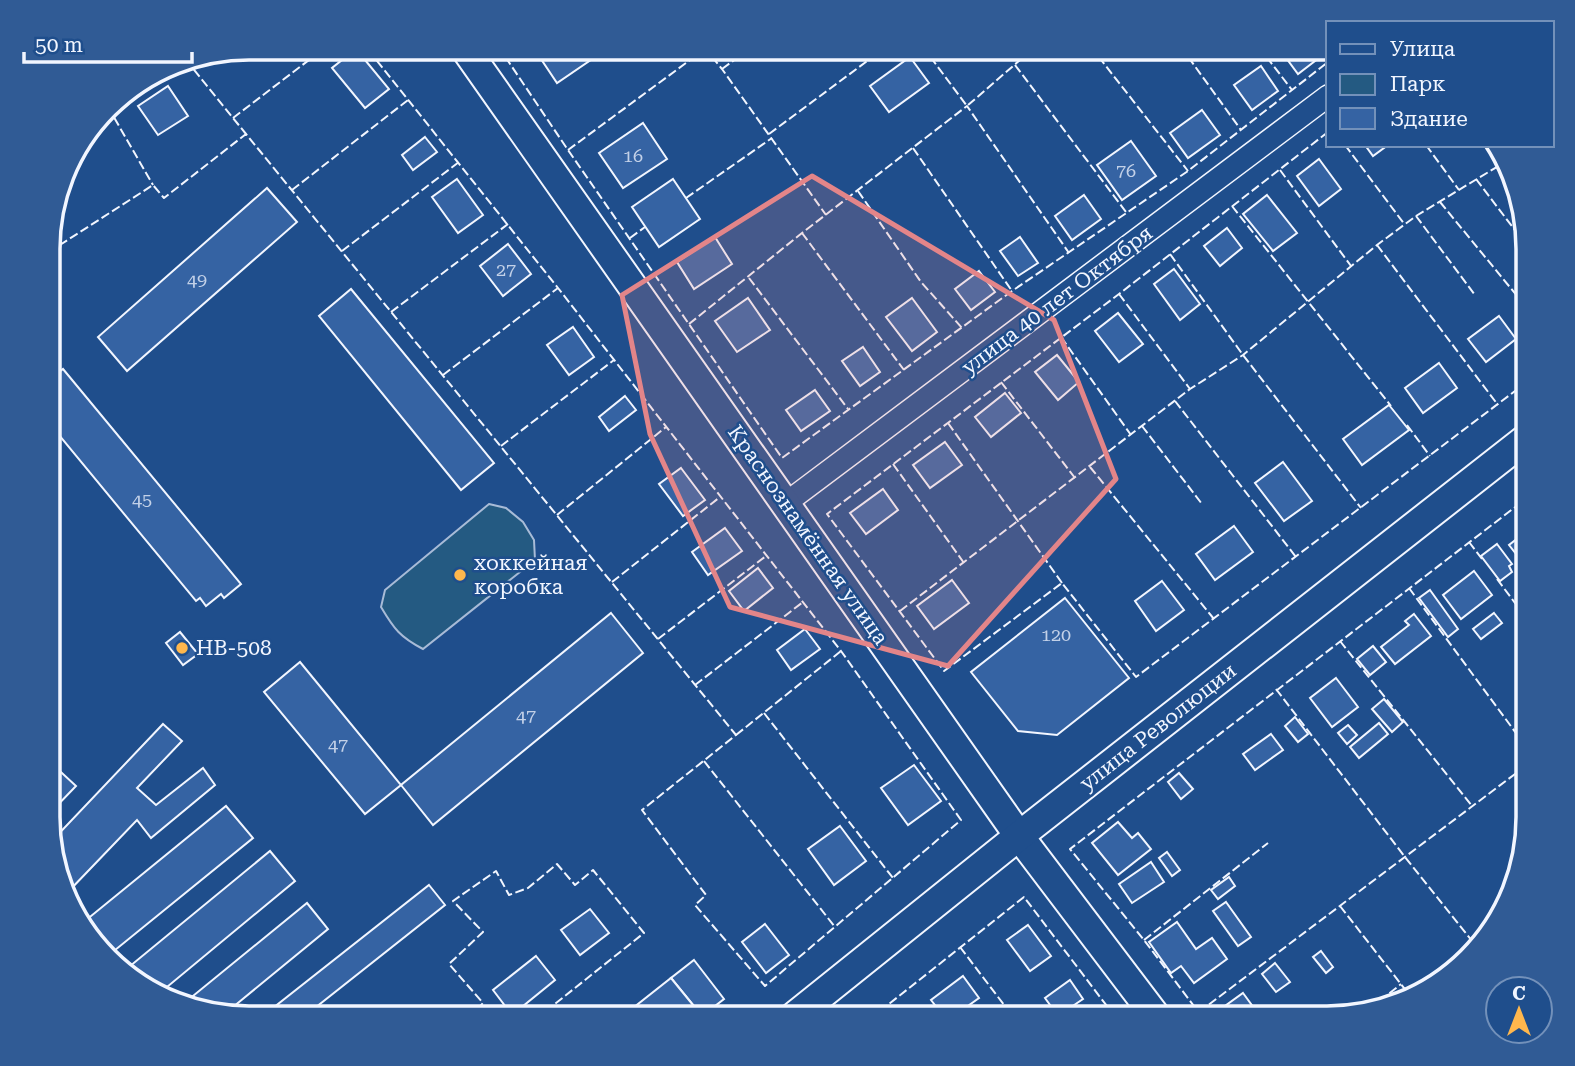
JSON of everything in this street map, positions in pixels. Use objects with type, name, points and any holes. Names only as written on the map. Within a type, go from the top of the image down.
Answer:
[{"type":"street","name":"Краснознамённая улица","points":[[473,60],[1019,836],[1148,1006]]},
{"type":"street","name":"улица 40 лет Октября","points":[[786,503],[1326,98]]},
{"type":"street","name":"улица Революции","points":[[806,1006],[1515,447]]},
{"type":"highlighted area","points":[[812,176],[1054,320],[1116,479],[948,666],[730,607],[650,434],[622,295]]},
{"type":"green space","name":"хоккейная коробка","points":[[489,504],[506,508],[523,522],[534,540],[535,560],[423,649],[403,636],[386,615],[381,607],[385,590]]},
{"type":"building","points":[[342,60],[365,60],[389,89],[365,108],[332,68]]},
{"type":"building","points":[[542,60],[591,60],[557,83]]},
{"type":"building","points":[[906,60],[912,60],[929,83],[889,112],[870,86]]},
{"type":"building","points":[[1288,60],[1316,60],[1298,74]]},
{"type":"building","points":[[1261,66],[1278,91],[1252,110],[1234,85]]},
{"type":"building","points":[[168,86],[188,116],[158,135],[138,106]]},
{"type":"building","points":[[1202,110],[1220,135],[1188,158],[1170,133]]},
{"type":"building","points":[[643,123],[667,159],[623,188],[599,153]]},
{"type":"building","points":[[425,137],[437,152],[413,170],[402,155]]},
{"type":"building","points":[[1131,141],[1156,176],[1122,200],[1097,165]]},
{"type":"building","points":[[1366,147],[1385,147],[1373,156]]},
{"type":"building","points":[[1319,159],[1341,189],[1319,206],[1297,176]]},
{"type":"building","points":[[457,179],[483,215],[458,233],[432,197]]},
{"type":"building","points":[[673,179],[700,219],[659,247],[632,207]]},
{"type":"building","points":[[267,188],[297,222],[127,371],[98,337]]},
{"type":"building","points":[[1084,195],[1101,219],[1072,240],[1055,216]]},
{"type":"building","points":[[1267,195],[1297,233],[1273,251],[1243,214]]},
{"type":"building","points":[[1227,228],[1242,248],[1220,266],[1204,246]]},
{"type":"building","points":[[715,237],[732,264],[694,289],[677,262]]},
{"type":"building","points":[[1020,237],[1038,263],[1018,276],[1000,251]]},
{"type":"building","points":[[508,244],[531,274],[503,296],[480,266]]},
{"type":"building","points":[[1174,269],[1200,304],[1180,320],[1154,284]]},
{"type":"building","points":[[979,271],[995,292],[971,310],[955,289]]},
{"type":"building","points":[[351,289],[494,463],[461,490],[319,316]]},
{"type":"building","points":[[748,298],[770,330],[737,352],[715,321]]},
{"type":"building","points":[[912,298],[937,332],[912,351],[886,317]]},
{"type":"building","points":[[1118,313],[1143,344],[1119,362],[1095,331]]},
{"type":"building","points":[[1499,316],[1515,338],[1486,362],[1468,339]]},
{"type":"building","points":[[573,327],[594,357],[569,375],[547,345]]},
{"type":"building","points":[[863,347],[880,372],[860,386],[842,361]]},
{"type":"building","points":[[1057,355],[1079,382],[1058,400],[1035,372]]},
{"type":"building","points":[[1439,363],[1457,388],[1423,413],[1405,388]]},
{"type":"building","points":[[63,369],[241,584],[224,598],[221,594],[206,606],[200,598],[196,601],[60,436],[60,371]]},
{"type":"building","points":[[815,390],[830,411],[801,431],[786,410]]},
{"type":"building","points":[[1005,393],[1021,413],[991,437],[975,417]]},
{"type":"building","points":[[625,396],[636,410],[609,431],[599,417]]},
{"type":"building","points":[[1389,405],[1409,430],[1362,465],[1343,439]]},
{"type":"building","points":[[945,442],[962,465],[930,488],[913,465]]},
{"type":"building","points":[[1283,462],[1312,501],[1284,521],[1255,483]]},
{"type":"building","points":[[681,468],[705,500],[683,516],[659,484]]},
{"type":"building","points":[[883,489],[898,510],[866,534],[850,513]]},
{"type":"building","points":[[1234,526],[1253,552],[1215,580],[1196,554]]},
{"type":"building","points":[[725,528],[742,551],[708,575],[692,552]]},
{"type":"building","points":[[1515,540],[1515,553],[1509,545]]},
{"type":"building","points":[[1497,544],[1512,564],[1509,566],[1512,572],[1500,581],[1481,556]]},
{"type":"building","points":[[758,568],[773,588],[744,611],[729,591]]},
{"type":"building","points":[[1474,571],[1492,595],[1461,619],[1443,595]]},
{"type":"building","points":[[952,580],[969,603],[934,629],[917,606]]},
{"type":"building","points":[[1162,581],[1184,610],[1156,631],[1135,601]]},
{"type":"building","points":[[1430,590],[1458,629],[1448,637],[1419,598]]},
{"type":"building","points":[[1065,598],[1129,678],[1057,735],[1018,731],[971,672]]},
{"type":"building","points":[[611,613],[643,653],[433,825],[401,785]]},
{"type":"building","points":[[1494,613],[1502,623],[1481,639],[1473,629]]},
{"type":"building","points":[[1414,614],[1431,636],[1395,664],[1381,647],[1409,625],[1405,621]]},
{"type":"building","points":[[805,629],[820,649],[791,670],[777,650]]},
{"type":"building","name":"НВ-508","points":[[180,632],[198,654],[183,665],[166,643]]},
{"type":"building","points":[[1373,646],[1386,662],[1370,675],[1357,659]]},
{"type":"building","points":[[300,662],[401,785],[365,814],[264,692]]},
{"type":"building","points":[[1336,678],[1358,707],[1332,727],[1310,698]]},
{"type":"building","points":[[1384,699],[1403,722],[1392,732],[1372,709]]},
{"type":"building","points":[[1295,717],[1308,734],[1298,742],[1285,726]]},
{"type":"building","points":[[1379,723],[1388,734],[1359,758],[1350,747]]},
{"type":"building","points":[[163,724],[182,741],[137,788],[156,805],[203,768],[215,785],[151,838],[137,820],[73,887],[66,866],[61,832]]},
{"type":"building","points":[[1348,725],[1357,735],[1347,744],[1338,733]]},
{"type":"building","points":[[1271,734],[1283,750],[1255,770],[1243,754]]},
{"type":"building","points":[[914,765],[941,801],[908,825],[881,788]]},
{"type":"building","points":[[60,771],[76,786],[60,803]]},
{"type":"building","points":[[1179,773],[1193,789],[1181,799],[1168,782]]},
{"type":"building","points":[[226,806],[253,838],[115,950],[89,918]]},
{"type":"building","points":[[1118,822],[1132,838],[1138,833],[1151,849],[1118,875],[1092,843]]},
{"type":"building","points":[[840,826],[866,861],[834,885],[808,849]]},
{"type":"building","points":[[270,851],[295,881],[166,988],[131,965]]},
{"type":"building","points":[[1167,852],[1180,870],[1172,876],[1159,858]]},
{"type":"building","points":[[1151,862],[1164,882],[1132,903],[1119,884]]},
{"type":"building","points":[[1229,877],[1235,886],[1218,899],[1211,890]]},
{"type":"building","points":[[429,885],[445,905],[317,1006],[275,1006]]},
{"type":"building","points":[[1226,902],[1251,937],[1238,946],[1213,911]]},
{"type":"building","points":[[307,903],[328,929],[235,1006],[192,997]]},
{"type":"building","points":[[590,909],[609,933],[580,955],[561,930]]},
{"type":"building","points":[[1177,922],[1196,949],[1212,938],[1227,959],[1194,983],[1181,966],[1171,973],[1149,942]]},
{"type":"building","points":[[765,924],[789,955],[766,973],[742,942]]},
{"type":"building","points":[[1028,925],[1051,956],[1030,971],[1007,940]]},
{"type":"building","points":[[1321,951],[1333,967],[1326,973],[1313,957]]},
{"type":"building","points":[[536,956],[555,980],[523,1006],[505,1006],[493,990]]},
{"type":"building","points":[[694,960],[724,999],[715,1006],[694,1006],[671,978]]},
{"type":"building","points":[[1275,963],[1290,982],[1276,992],[1262,974]]},
{"type":"building","points":[[963,976],[979,998],[968,1006],[936,1006],[931,1000]]},
{"type":"building","points":[[671,978],[694,1006],[635,1006]]},
{"type":"building","points":[[1070,980],[1083,999],[1073,1006],[1051,1006],[1045,998]]},
{"type":"building","points":[[1243,993],[1252,1006],[1225,1006]]},
{"type":"fence","points":[[233,118],[309,60]]},
{"type":"fence","points":[[60,245],[153,185],[164,198],[246,134],[736,735],[642,810],[706,895],[695,905],[765,986],[961,820],[841,651],[376,60]]},
{"type":"fence","points":[[507,60],[782,458],[1012,291],[1188,171],[1326,64]]},
{"type":"fence","points":[[568,150],[690,60]]},
{"type":"fence","points":[[715,60],[826,215]]},
{"type":"fence","points":[[722,69],[734,60]]},
{"type":"fence","points":[[769,134],[869,60]]},
{"type":"fence","points":[[933,60],[967,106],[1020,60]]},
{"type":"fence","points":[[1101,60],[1188,171]]},
{"type":"fence","points":[[1190,60],[1241,130]]},
{"type":"fence","points":[[1269,60],[1292,90]]},
{"type":"fence","points":[[1015,65],[1126,212]]},
{"type":"fence","points":[[193,69],[246,134]]},
{"type":"fence","points":[[292,190],[408,100]]},
{"type":"fence","points":[[689,324],[967,106],[1069,253]]},
{"type":"fence","points":[[114,117],[153,185]]},
{"type":"fence","points":[[1326,134],[827,514],[944,671],[1062,583],[1136,677],[1515,391]]},
{"type":"fence","points":[[686,198],[772,138]]},
{"type":"fence","points":[[1346,147],[1405,225]]},
{"type":"fence","points":[[1427,147],[1459,190]]},
{"type":"fence","points":[[913,148],[1012,291]]},
{"type":"fence","points":[[342,251],[459,162]]},
{"type":"fence","points":[[900,611],[1190,389],[1243,355],[1377,245],[1416,216],[1497,167]]},
{"type":"fence","points":[[1280,170],[1351,266]]},
{"type":"fence","points":[[1476,179],[1514,229]]},
{"type":"fence","points":[[858,191],[921,282],[962,328]]},
{"type":"fence","points":[[1440,202],[1515,293]]},
{"type":"fence","points":[[1232,206],[1391,406]]},
{"type":"fence","points":[[1416,216],[1475,295]]},
{"type":"fence","points":[[391,312],[508,224]]},
{"type":"fence","points":[[630,238],[645,227]]},
{"type":"fence","points":[[802,233],[904,370]]},
{"type":"fence","points":[[1377,245],[1498,405]]},
{"type":"fence","points":[[1170,254],[1243,355],[1361,508]]},
{"type":"fence","points":[[749,278],[848,409]]},
{"type":"fence","points":[[443,375],[558,288]]},
{"type":"fence","points":[[1119,294],[1190,389]]},
{"type":"fence","points":[[1061,337],[1131,435]]},
{"type":"fence","points":[[501,446],[614,360]]},
{"type":"fence","points":[[1001,382],[1075,478]]},
{"type":"fence","points":[[1175,401],[1296,557]]},
{"type":"fence","points":[[948,423],[1062,583]]},
{"type":"fence","points":[[1407,425],[1430,456]]},
{"type":"fence","points":[[1142,426],[1202,504]]},
{"type":"fence","points":[[557,515],[666,427]]},
{"type":"fence","points":[[893,464],[964,563]]},
{"type":"fence","points":[[1090,467],[1214,619]]},
{"type":"fence","points":[[612,582],[720,497]]},
{"type":"fence","points":[[1194,1006],[1070,849],[1515,507]]},
{"type":"fence","points":[[1469,542],[1482,559]]},
{"type":"fence","points":[[658,639],[766,556]]},
{"type":"fence","points":[[1497,579],[1515,603]]},
{"type":"fence","points":[[1409,588],[1515,732]]},
{"type":"fence","points":[[695,685],[803,602]]},
{"type":"fence","points":[[1340,641],[1472,806]]},
{"type":"fence","points":[[736,735],[841,651]]},
{"type":"fence","points":[[1276,689],[1470,939]]},
{"type":"fence","points":[[764,713],[893,878]]},
{"type":"fence","points":[[704,761],[835,927]]},
{"type":"fence","points":[[1207,1006],[1515,774]]},
{"type":"fence","points":[[1144,940],[1268,843]]},
{"type":"fence","points":[[480,1006],[483,1003],[449,964],[483,932],[453,901],[496,871],[509,895],[528,888],[557,864],[575,885],[593,870],[644,933],[552,1006]]},
{"type":"fence","points":[[886,1006],[1024,897],[1107,1006]]},
{"type":"fence","points":[[1340,906],[1405,989]]},
{"type":"fence","points":[[960,947],[1005,1006]]},
{"type":"fence","points":[[1386,996],[1401,984]]},
{"type":"place","name":"хоккейная коробка","points":[[460,575]]},
{"type":"place","name":"НВ-508","points":[[182,648]]}]
